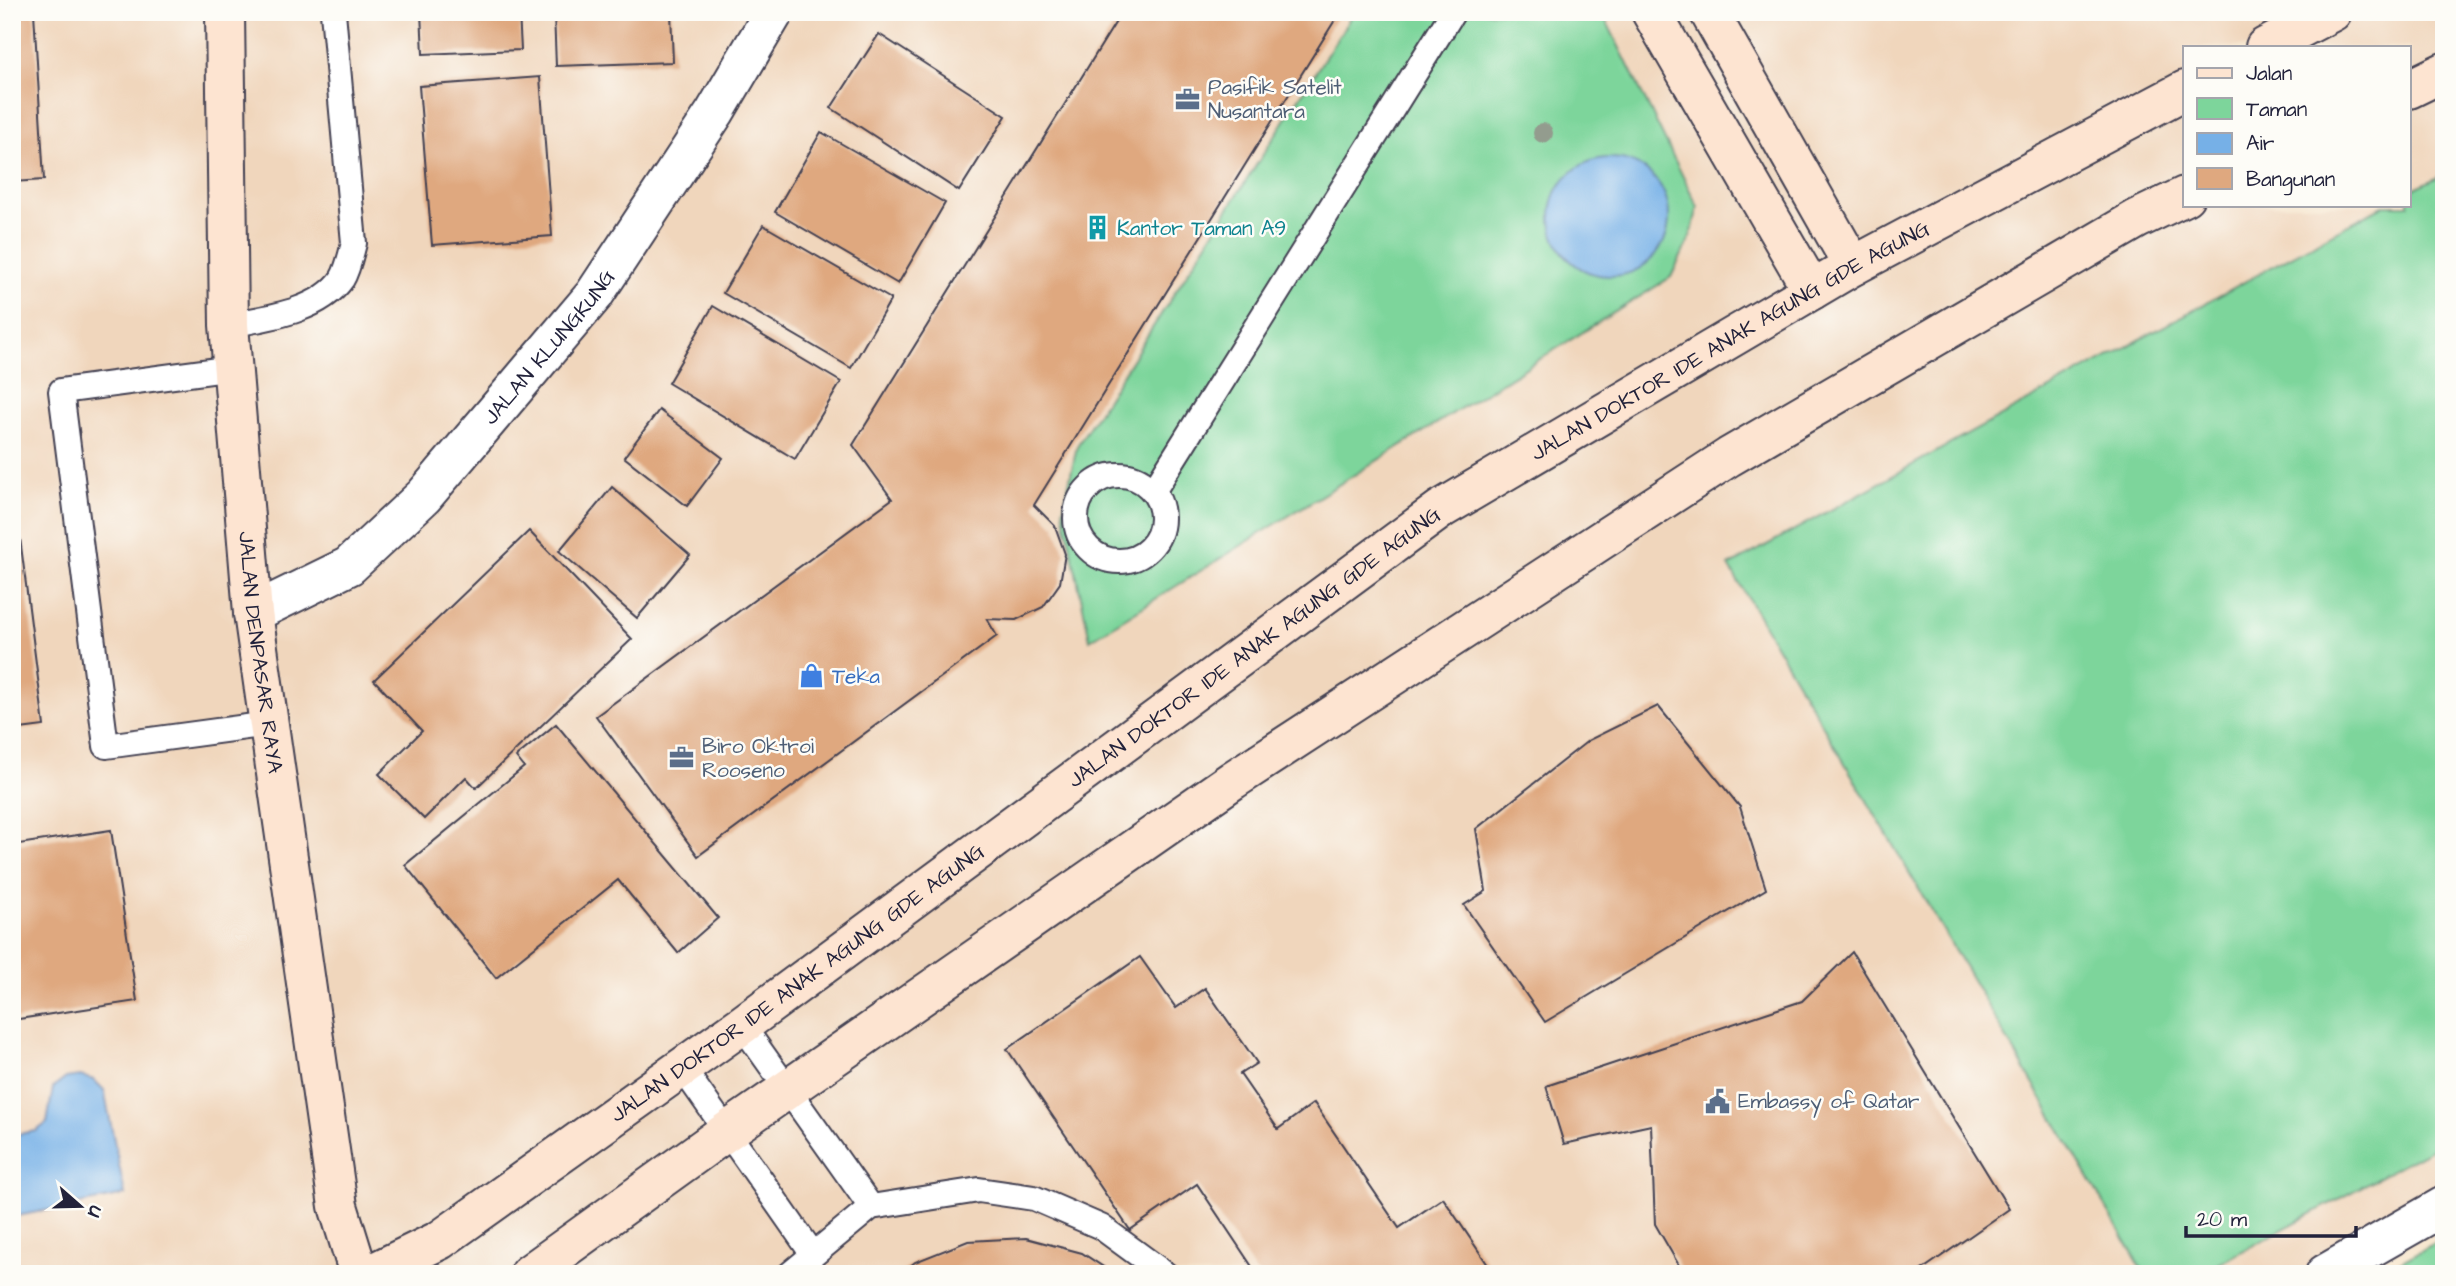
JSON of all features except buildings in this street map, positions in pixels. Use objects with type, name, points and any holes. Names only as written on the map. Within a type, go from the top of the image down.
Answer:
[{"type":"main road","points":[[1650,12],[1812,290]]},
{"type":"main road","points":[[1709,12],[1853,266]]},
{"type":"main road","name":"JALAN DENPASAR RAYA","points":[[222,16],[229,325],[253,613],[338,1206],[359,1274]]},
{"type":"main road","points":[[2266,46],[2310,17]]},
{"type":"main road","points":[[2410,89],[2444,72]]},
{"type":"main road","name":"JALAN DOKTOR IDE ANAK AGUNG GDE AGUNG","points":[[370,1274],[440,1240],[742,1025],[1440,509],[1853,266],[2183,91]]},
{"type":"main road","points":[[529,1274],[726,1132],[1233,780],[1729,457],[2137,219],[2183,197]]},
{"type":"street","name":"JALAN KLUNGKUNG","points":[[253,613],[349,566],[424,496],[594,295],[715,112],[774,12]]},
{"type":"street","points":[[2325,1274],[2444,1206]]},
{"type":"lane","points":[[229,325],[271,317],[310,303],[328,295],[344,277],[354,243],[333,12]]},
{"type":"lane","points":[[1154,490],[1452,12]]},
{"type":"lane","points":[[233,368],[61,391],[106,746],[269,724]]},
{"type":"lane","points":[[742,1025],[871,1207]]},
{"type":"lane","points":[[681,1066],[812,1254]]},
{"type":"lane","points":[[790,1274],[871,1207],[979,1191],[1034,1198],[1101,1227],[1165,1274]]},
{"type":"shaded area","points":[[12,12],[2444,12],[2444,1196],[2335,1274],[12,1274]]},
{"type":"green space","points":[[1354,12],[1602,12],[1698,207],[1690,238],[1671,277],[1090,640],[1063,511],[1077,446]]},
{"type":"green space","points":[[2444,174],[2444,1142],[2200,1274],[2145,1274],[1729,566],[2382,206],[2410,206],[2410,191]]},
{"type":"green space","points":[[2444,1238],[2444,1274],[2379,1274]]},
{"type":"water","points":[[1610,158],[1633,162],[1652,175],[1665,194],[1669,217],[1665,240],[1652,259],[1633,272],[1610,276],[1587,272],[1568,259],[1555,240],[1551,217],[1555,194],[1568,175],[1587,162]]},
{"type":"water","points":[[80,1076],[94,1080],[104,1090],[125,1195],[12,1217],[12,1135],[36,1131],[47,1123],[53,1088],[66,1078]]},
{"type":"place","name":"Pasifik Satelit Nusantara","points":[[1188,99]]},
{"type":"place","name":"Kantor Taman A9","points":[[1097,228]]},
{"type":"place","name":"Teka","points":[[812,676]]},
{"type":"place","name":"Biro Oktroi Rooseno","points":[[682,758]]},
{"type":"place","name":"Embassy of Qatar","points":[[1718,1101]]}]
